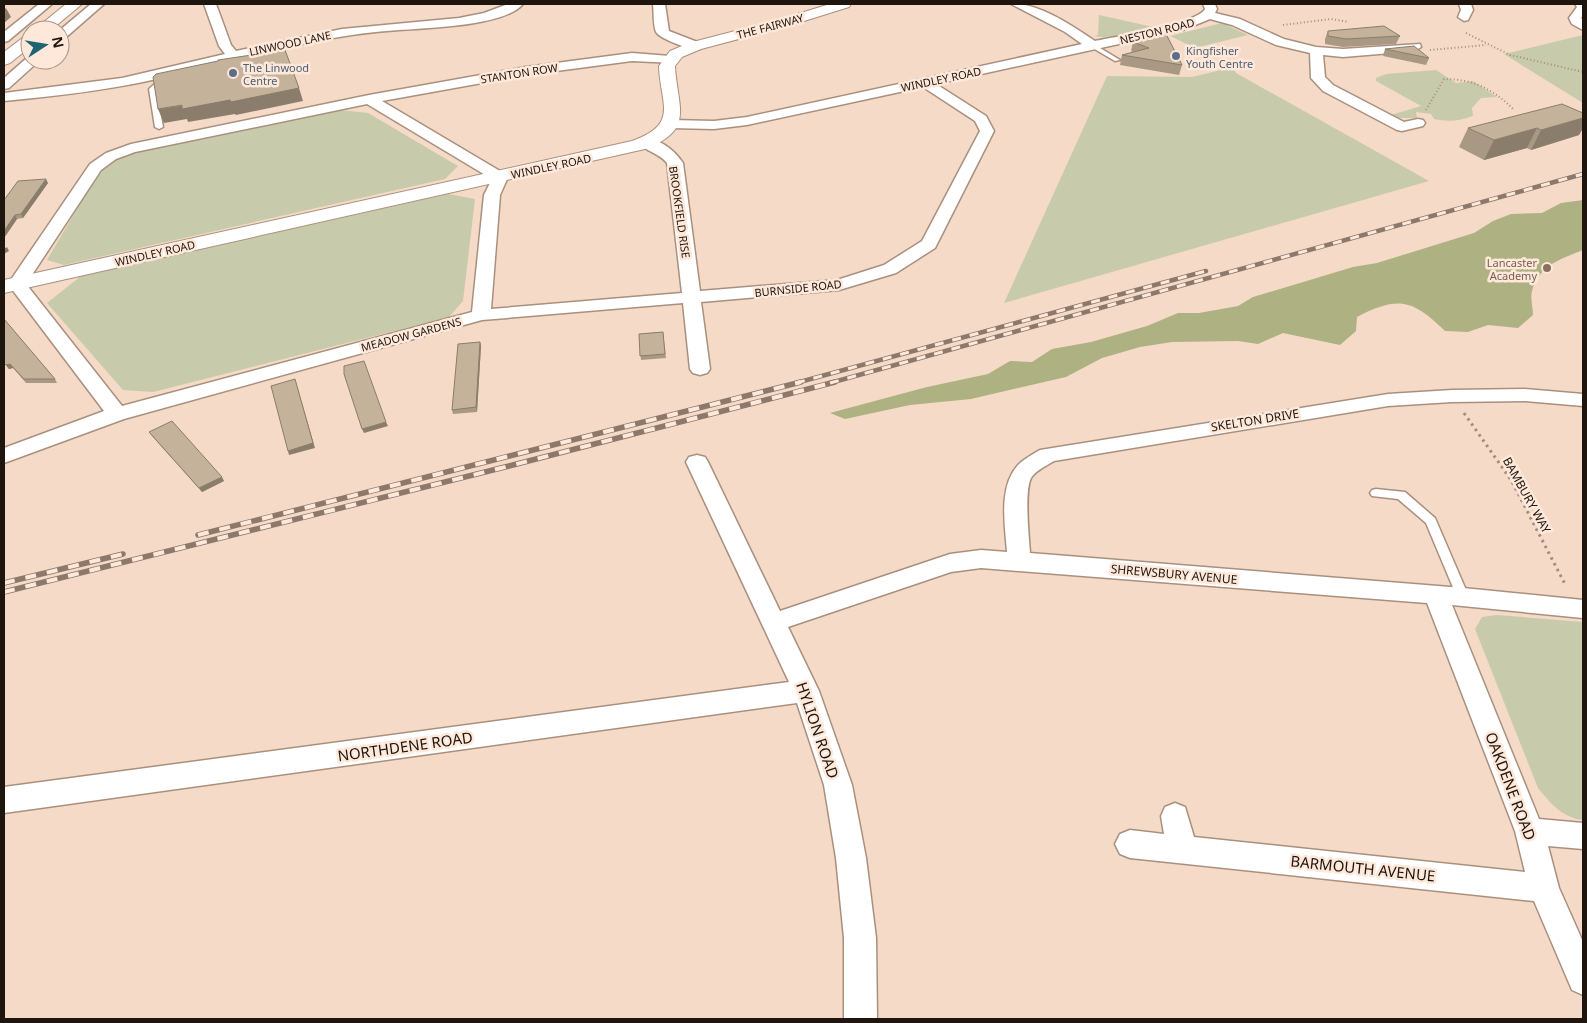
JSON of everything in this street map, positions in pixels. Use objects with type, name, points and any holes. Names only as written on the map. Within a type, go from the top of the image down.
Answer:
[{"type":"main road","points":[[55,20],[75,4]]},
{"type":"main road","name":"THE FAIRWAY","points":[[694,46],[783,23],[844,4]]},
{"type":"main road","points":[[671,124],[673,109],[667,71],[670,60],[676,54],[694,46]]},
{"type":"main road","points":[[4,60],[20,47]]},
{"type":"main road","name":"WINDLEY ROAD","points":[[10,285],[646,143],[671,124]]},
{"type":"street","points":[[4,38],[46,4]]},
{"type":"street","points":[[70,28],[98,4]]},
{"type":"street","points":[[210,4],[225,46],[232,55]]},
{"type":"street","name":"LINWOOD LANE","points":[[4,97],[100,86],[160,75],[232,55],[343,32],[472,20],[497,13],[517,4]]},
{"type":"street","points":[[659,4],[662,31],[694,46]]},
{"type":"street","points":[[1017,4],[1069,29],[1093,46]]},
{"type":"street","points":[[1464,4],[1467,10],[1464,17]]},
{"type":"street","points":[[1581,4],[1583,7],[1575,18],[1583,26]]},
{"type":"street","points":[[1208,9],[1280,42],[1316,51],[1343,53],[1417,49]]},
{"type":"street","name":"NESTON ROAD","points":[[1093,46],[1183,26],[1202,19],[1208,9]]},
{"type":"street","name":"WINDLEY ROAD","points":[[671,124],[714,125],[747,121],[1093,46]]},
{"type":"street","points":[[1316,51],[1318,78],[1328,88],[1402,127],[1418,123]]},
{"type":"street","name":"STANTON ROW","points":[[369,99],[526,71],[621,58],[643,57],[670,60]]},
{"type":"street","points":[[4,85],[21,70]]},
{"type":"street","name":"BURNSIDE ROAD","points":[[482,315],[839,285],[890,269],[929,244],[987,131],[980,119],[926,83]]},
{"type":"street","points":[[117,414],[10,285],[95,167],[110,156],[131,148],[369,99],[500,177],[492,196],[482,315]]},
{"type":"street","name":"BROOKFIELD RISE","points":[[646,143],[657,146],[670,155],[675,163],[700,369]]},
{"type":"street","name":"MEADOW GARDENS","points":[[4,456],[117,414],[482,315]]},
{"type":"street","name":"SKELTON DRIVE","points":[[1019,561],[1017,511],[1019,480],[1031,465],[1048,454],[1357,404],[1452,396],[1525,396],[1583,400]]},
{"type":"street","name":"HYLION ROAD","points":[[698,462],[806,691],[838,785],[852,858],[860,938],[860,1019]]},
{"type":"street","name":"SHREWSBURY AVENUE","points":[[775,622],[950,563],[982,559],[1450,596],[1580,609]]},
{"type":"street","name":"OAKDENE ROAD","points":[[1450,596],[1530,831],[1544,888],[1583,978]]},
{"type":"street","name":"NORTHDENE ROAD","points":[[4,800],[806,691]]},
{"type":"street","points":[[1175,816],[1182,848]]},
{"type":"street","points":[[1530,831],[1583,836]]},
{"type":"street","name":"BARMOUTH AVENUE","points":[[1130,844],[1182,848],[1544,888]]},
{"type":"lane","points":[[1093,46],[1117,60]]},
{"type":"lane","points":[[159,128],[152,89],[162,80],[160,75]]},
{"type":"lane","points":[[1376,494],[1401,495],[1431,522],[1450,596]]},
{"type":"path","points":[[1464,17],[1449,23],[1486,45],[1510,55],[1583,72]]},
{"type":"path","points":[[1254,30],[1331,19],[1349,22]]},
{"type":"path","points":[[1417,49],[1486,45]]},
{"type":"path","points":[[1418,123],[1444,79],[1461,78],[1474,80],[1506,100],[1513,109]]},
{"type":"path","name":"BAMBURY WAY","points":[[1452,396],[1511,480],[1580,609]]},
{"type":"green space","points":[[1099,15],[1153,27],[1110,38],[1094,36],[1098,35]]},
{"type":"green space","points":[[1222,23],[1248,35],[1195,48],[1170,36]]},
{"type":"green space","points":[[1583,35],[1583,103],[1504,54],[1513,52]]},
{"type":"green space","points":[[1233,67],[1236,73],[1429,181],[1004,303],[1107,76],[1192,77]]},
{"type":"green space","points":[[1436,70],[1456,83],[1473,81],[1497,97],[1481,98],[1472,108],[1473,116],[1459,120],[1439,120],[1434,119],[1431,114],[1416,112],[1417,118],[1399,118],[1391,115],[1421,106],[1376,81],[1376,78],[1386,74]]},
{"type":"green space","points":[[340,110],[368,113],[458,166],[445,179],[64,265],[47,260],[101,168],[119,155]]},
{"type":"green space","points":[[448,194],[475,199],[463,301],[449,317],[153,392],[123,390],[47,303],[81,276]]},
{"type":"green space","points":[[1583,200],[1583,250],[1552,264],[1540,275],[1535,282],[1531,294],[1533,315],[1518,328],[1488,325],[1468,332],[1445,331],[1423,312],[1404,304],[1394,304],[1371,310],[1357,317],[1356,331],[1340,345],[1283,333],[1258,344],[1238,341],[1172,342],[1140,347],[1102,358],[1066,377],[971,399],[910,405],[845,419],[830,413],[927,387],[988,374],[1010,361],[1032,362],[1052,349],[1091,342],[1147,326],[1178,313],[1199,313],[1238,306],[1253,297],[1353,267],[1377,263],[1474,233],[1493,221],[1511,214],[1542,213],[1561,203]]},
{"type":"green space","points":[[1497,615],[1583,622],[1583,820],[1563,813],[1538,788],[1475,629],[1482,617]]},
{"type":"building","points":[[1384,26],[1400,36],[1346,39],[1328,36],[1328,31]]},
{"type":"building","points":[[1166,34],[1182,65],[1122,55],[1149,48],[1133,42]]},
{"type":"building","points":[[1414,46],[1429,58],[1385,49]]},
{"type":"building","points":[[285,50],[299,88],[231,102],[230,100],[182,109],[182,105],[158,109],[153,77],[156,74],[218,60]]},
{"type":"building","points":[[1562,104],[1583,113],[1583,118],[1541,130],[1537,128],[1494,140],[1468,128]]},
{"type":"building","points":[[46,179],[21,214],[15,215],[4,231],[4,200],[18,181]]},
{"type":"building","points":[[4,319],[55,379],[24,379],[10,364],[6,365],[4,363]]},
{"type":"building","points":[[663,332],[665,354],[640,356],[639,334]]},
{"type":"building","points":[[480,342],[476,407],[452,410],[458,344]]},
{"type":"building","points":[[364,361],[386,422],[362,429],[344,374],[344,366]]},
{"type":"building","points":[[295,379],[313,443],[288,451],[271,386]]},
{"type":"building","points":[[172,421],[222,477],[199,488],[149,432]]},
{"type":"railway","points":[[830,383],[1583,174]]},
{"type":"railway","points":[[796,383],[1206,271]]},
{"type":"railway","points":[[198,535],[801,382]]},
{"type":"railway","points":[[4,592],[509,466],[835,382]]},
{"type":"railway","points":[[4,583],[123,554]]},
{"type":"place","name":"Kingfisher Youth Centre","points":[[1176,56]]},
{"type":"place","name":"The Linwood Centre","points":[[233,73]]},
{"type":"place","name":"Lancaster Academy","points":[[1547,268]]}]
